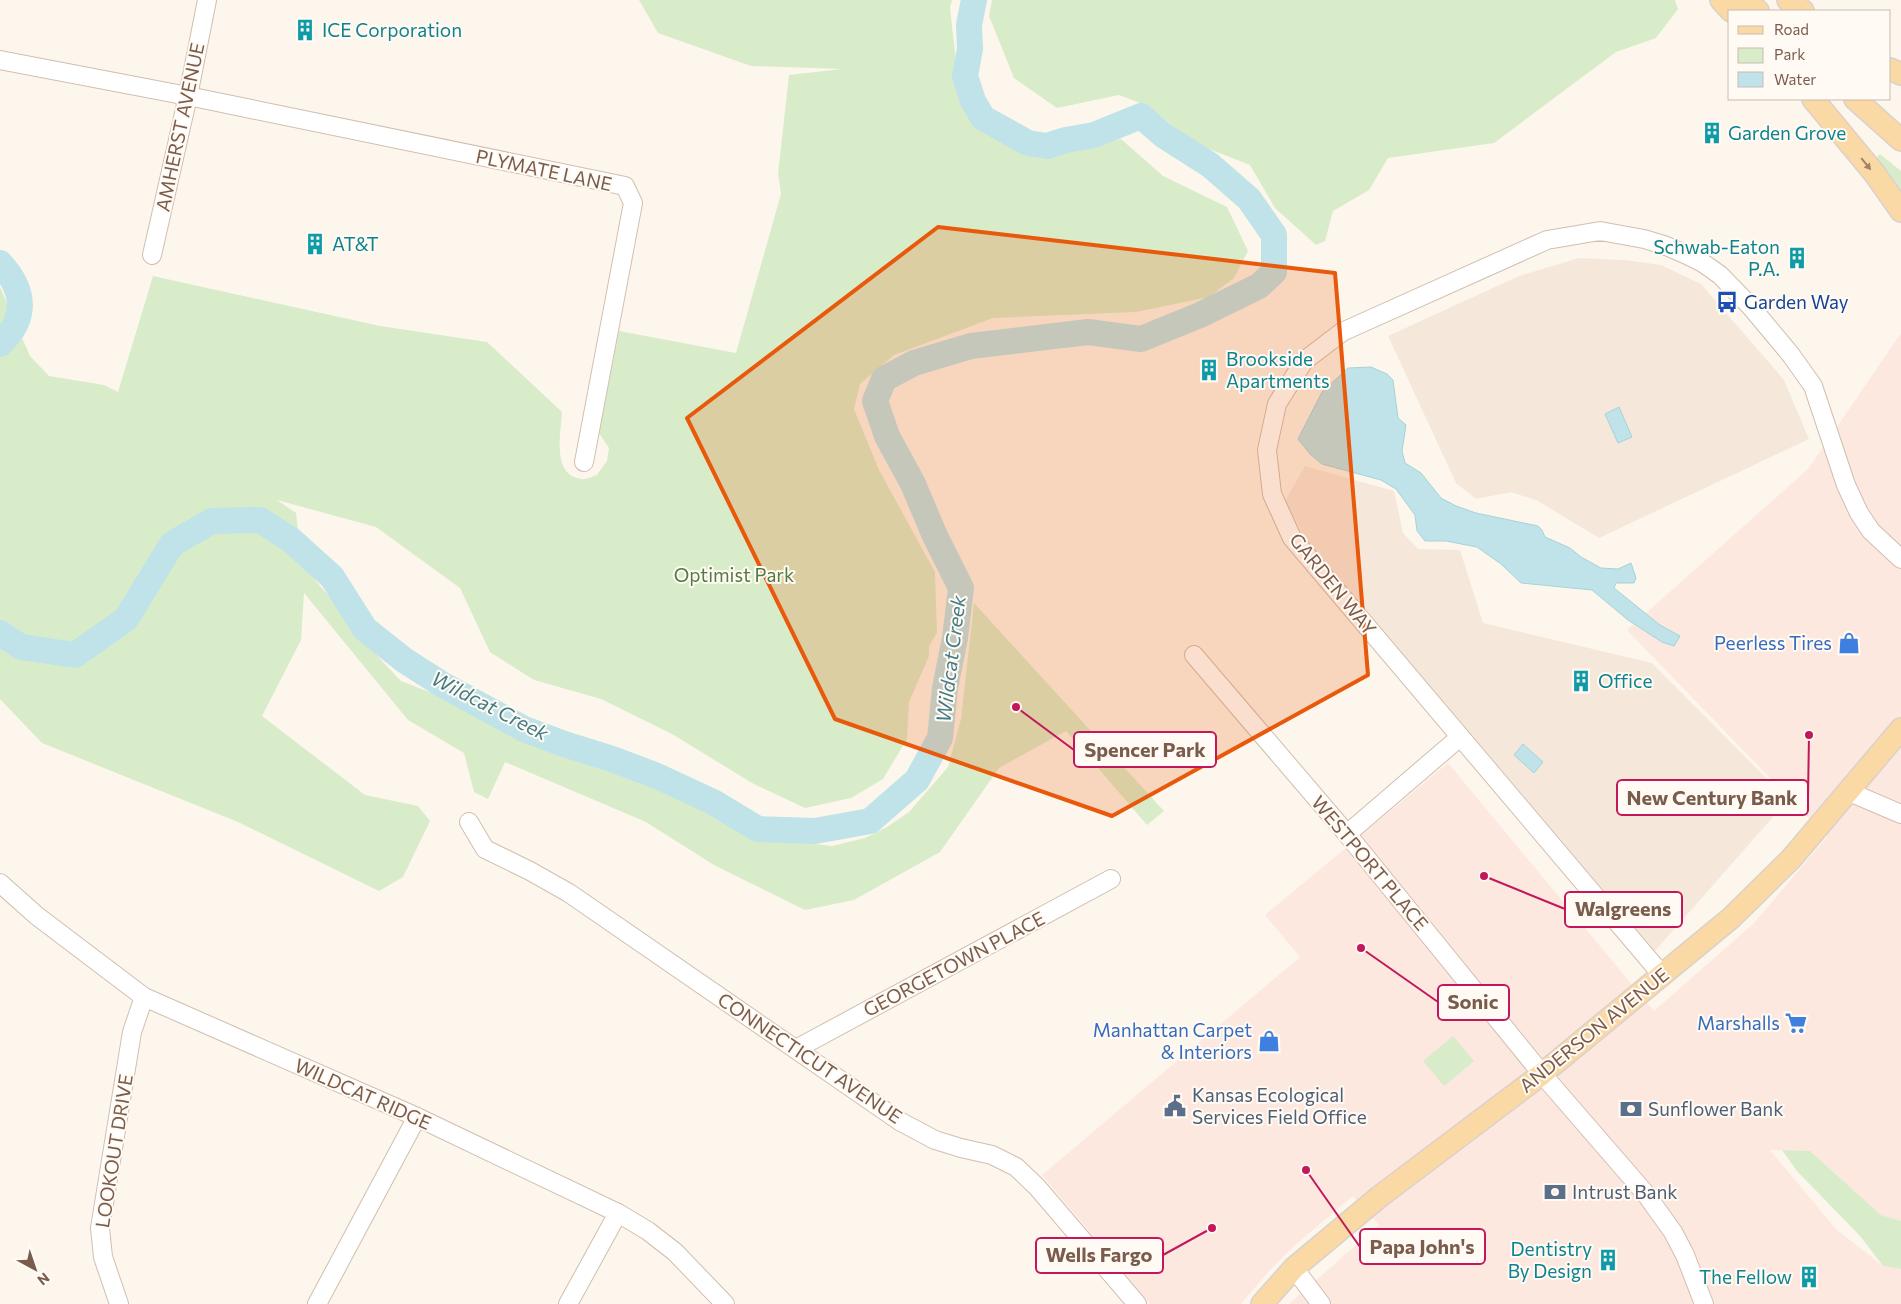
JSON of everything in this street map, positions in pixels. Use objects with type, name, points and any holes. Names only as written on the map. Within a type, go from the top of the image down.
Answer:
[{"type":"main road","points":[[1720,0],[1730,10]]},
{"type":"main road","points":[[1746,0],[1757,10]]},
{"type":"main road","points":[[1788,0],[1802,10]]},
{"type":"main road","points":[[1814,100],[1875,174],[1901,211]]},
{"type":"main road","points":[[1856,100],[1901,140]]},
{"type":"main road","name":"ANDERSON AVENUE","points":[[1262,1304],[1294,1268],[1378,1197],[1542,1074],[1731,918],[1791,859],[1901,729]]},
{"type":"street","name":"AMHERST AVENUE","points":[[152,255],[188,96],[207,0]]},
{"type":"street","points":[[0,60],[188,96]]},
{"type":"street","name":"PLYMATE LANE","points":[[188,96],[625,186],[632,203],[584,462]]},
{"type":"street","name":"GARDEN WAY","points":[[1662,975],[1292,538],[1272,494],[1267,450],[1277,404],[1304,361],[1342,332],[1546,240],[1600,231],[1644,239],[1687,255],[1720,275],[1751,306],[1791,355],[1813,386],[1846,486],[1859,513],[1871,531],[1901,559]]},
{"type":"street","name":"WESTPORT PLACE","points":[[1194,655],[1347,834],[1542,1074],[1645,1192],[1664,1219],[1685,1255],[1704,1304]]},
{"type":"street","points":[[1347,834],[1460,737]]},
{"type":"street","points":[[1848,792],[1901,814]]},
{"type":"street","name":"CONNECTICUT AVENUE","points":[[469,822],[485,849],[558,886],[901,1122],[935,1140],[992,1155],[1016,1166],[1037,1187],[1137,1304]]},
{"type":"street","name":"GEORGETOWN PLACE","points":[[796,1049],[1111,879]]},
{"type":"street","name":"WILDCAT RIDGE","points":[[0,883],[37,916],[144,997],[417,1117],[618,1213],[648,1231],[675,1252],[725,1304]]},
{"type":"street","name":"LOOKOUT DRIVE","points":[[119,1304],[103,1258],[100,1228],[132,1032],[144,997]]},
{"type":"street","points":[[316,1304],[417,1117]]},
{"type":"street","points":[[568,1304],[618,1213]]},
{"type":"street","points":[[1294,1268],[1321,1304]]},
{"type":"highlighted area","points":[[938,227],[1335,273],[1368,675],[1112,816],[835,719],[687,418]]},
{"type":"shaded area","points":[[1579,258],[1624,260],[1661,265],[1701,284],[1784,380],[1809,439],[1599,538],[1538,501],[1511,492],[1476,499],[1456,483],[1388,336],[1519,276]]},
{"type":"shaded area","points":[[1901,333],[1901,1221],[1881,1215],[1810,1151],[1770,1150],[1836,1229],[1883,1266],[1901,1269],[1901,1304],[1289,1304],[1379,1225],[1353,1196],[1295,1245],[1269,1271],[1241,1304],[1150,1304],[1042,1175],[1300,957],[1265,915],[1448,763],[1654,1011],[1753,924],[1827,837],[1627,630],[1808,469]]},
{"type":"shaded area","points":[[1305,466],[1394,491],[1403,533],[1418,549],[1460,550],[1483,623],[1652,663],[1788,800],[1655,951],[1304,537],[1285,501]]},
{"type":"green space","name":"Optimist Park","points":[[639,0],[952,0],[950,8],[960,96],[986,132],[1044,155],[1121,139],[1163,176],[1227,207],[1248,251],[1234,278],[1209,297],[1136,312],[993,318],[894,355],[860,384],[854,409],[879,470],[935,572],[937,633],[929,646],[929,656],[909,702],[907,739],[883,779],[851,798],[805,808],[752,783],[672,734],[601,699],[534,680],[490,652],[460,588],[376,527],[277,500],[296,513],[302,564],[382,661],[401,681],[491,719],[533,743],[629,777],[700,807],[754,834],[789,841],[832,846],[865,838],[887,827],[909,812],[948,767],[961,719],[974,603],[1164,811],[1147,825],[1066,731],[999,768],[940,852],[854,900],[805,910],[714,865],[646,822],[505,762],[488,799],[474,792],[464,753],[408,720],[304,593],[301,640],[262,716],[365,795],[418,806],[430,821],[403,877],[379,891],[238,822],[42,743],[0,699],[0,287],[30,356],[49,376],[104,385],[118,392],[153,276],[380,326],[487,342],[562,412],[560,452],[562,462],[572,476],[584,479],[597,475],[607,461],[609,448],[599,433],[619,331],[736,353],[781,194],[778,174],[789,75],[842,69],[751,66],[658,33]]},
{"type":"green space","points":[[992,0],[1675,0],[1678,9],[1656,38],[1616,52],[1494,143],[1388,158],[1369,190],[1333,211],[1325,241],[1316,245],[1275,208],[1250,165],[1196,144],[1148,106],[1119,95],[1057,108],[1014,78],[989,16]]},
{"type":"green space","points":[[1880,154],[1901,171],[1901,195],[1877,161],[1877,157]]},
{"type":"green space","points":[[1453,1036],[1474,1061],[1444,1086],[1423,1061]]},
{"type":"green space","points":[[1782,1150],[1810,1151],[1881,1215],[1901,1221],[1901,1269],[1883,1266],[1861,1237],[1797,1171]]},
{"type":"water","points":[[1371,367],[1387,374],[1393,380],[1398,418],[1406,425],[1402,451],[1405,463],[1421,473],[1441,498],[1476,513],[1538,526],[1545,537],[1570,548],[1581,557],[1601,568],[1618,569],[1631,563],[1636,578],[1634,583],[1616,583],[1614,588],[1660,625],[1680,636],[1674,646],[1662,642],[1628,620],[1592,590],[1521,583],[1501,564],[1477,547],[1446,541],[1425,541],[1417,531],[1415,515],[1396,489],[1381,480],[1322,464],[1310,454],[1298,439],[1322,392],[1348,368]]},
{"type":"water","points":[[1619,407],[1632,437],[1618,443],[1605,414]]},
{"type":"water","points":[[1523,744],[1543,762],[1534,773],[1514,755]]},
{"type":"waterway","name":"Wildcat Creek","points":[[0,633],[21,647],[75,655],[126,619],[172,544],[212,521],[260,520],[291,540],[332,577],[365,629],[404,660],[443,685],[524,729],[657,776],[713,802],[758,829],[815,831],[870,821],[917,780],[940,738],[945,688],[955,638],[961,588],[935,536],[913,484],[887,436],[875,401],[884,379],[914,363],[971,346],[1088,332],[1141,339],[1200,315],[1259,286],[1274,272],[1274,235],[1249,199],[1210,165],[1163,135],[1141,116],[1094,135],[1066,140],[1047,146],[1028,143],[983,118],[973,101],[965,76],[970,49],[969,25],[974,0]]},
{"type":"waterway","name":"Wildcat Creek","points":[[0,263],[14,283],[20,304],[15,324],[0,344]]},
{"type":"place","name":"ICE Corporation","points":[[305,30]]},
{"type":"place","name":"Garden Grove","points":[[1712,133]]},
{"type":"place","name":"AT&T","points":[[315,244]]},
{"type":"place","name":"Schwab-Eaton P.A.","points":[[1797,258]]},
{"type":"place","name":"Garden Way","points":[[1727,302]]},
{"type":"place","name":"Brookside Apartments","points":[[1209,370]]},
{"type":"place","name":"Peerless Tires","points":[[1849,643]]},
{"type":"place","name":"Office","points":[[1581,681]]},
{"type":"place","name":"Spencer Park","points":[[1016,707]]},
{"type":"place","name":"New Century Bank","points":[[1809,735]]},
{"type":"place","name":"Walgreens","points":[[1484,876]]},
{"type":"place","name":"Sonic","points":[[1361,948]]},
{"type":"place","name":"Marshalls","points":[[1796,1023]]},
{"type":"place","name":"Manhattan Carpet & Interiors","points":[[1269,1041]]},
{"type":"place","name":"Kansas Ecological Services Field Office","points":[[1175,1106]]},
{"type":"place","name":"Sunflower Bank","points":[[1631,1109]]},
{"type":"place","name":"Papa John's","points":[[1306,1170]]},
{"type":"place","name":"Intrust Bank","points":[[1555,1192]]},
{"type":"place","name":"Wells Fargo","points":[[1212,1228]]},
{"type":"place","name":"Dentistry By Design","points":[[1608,1260]]},
{"type":"place","name":"The Fellow","points":[[1809,1277]]}]
